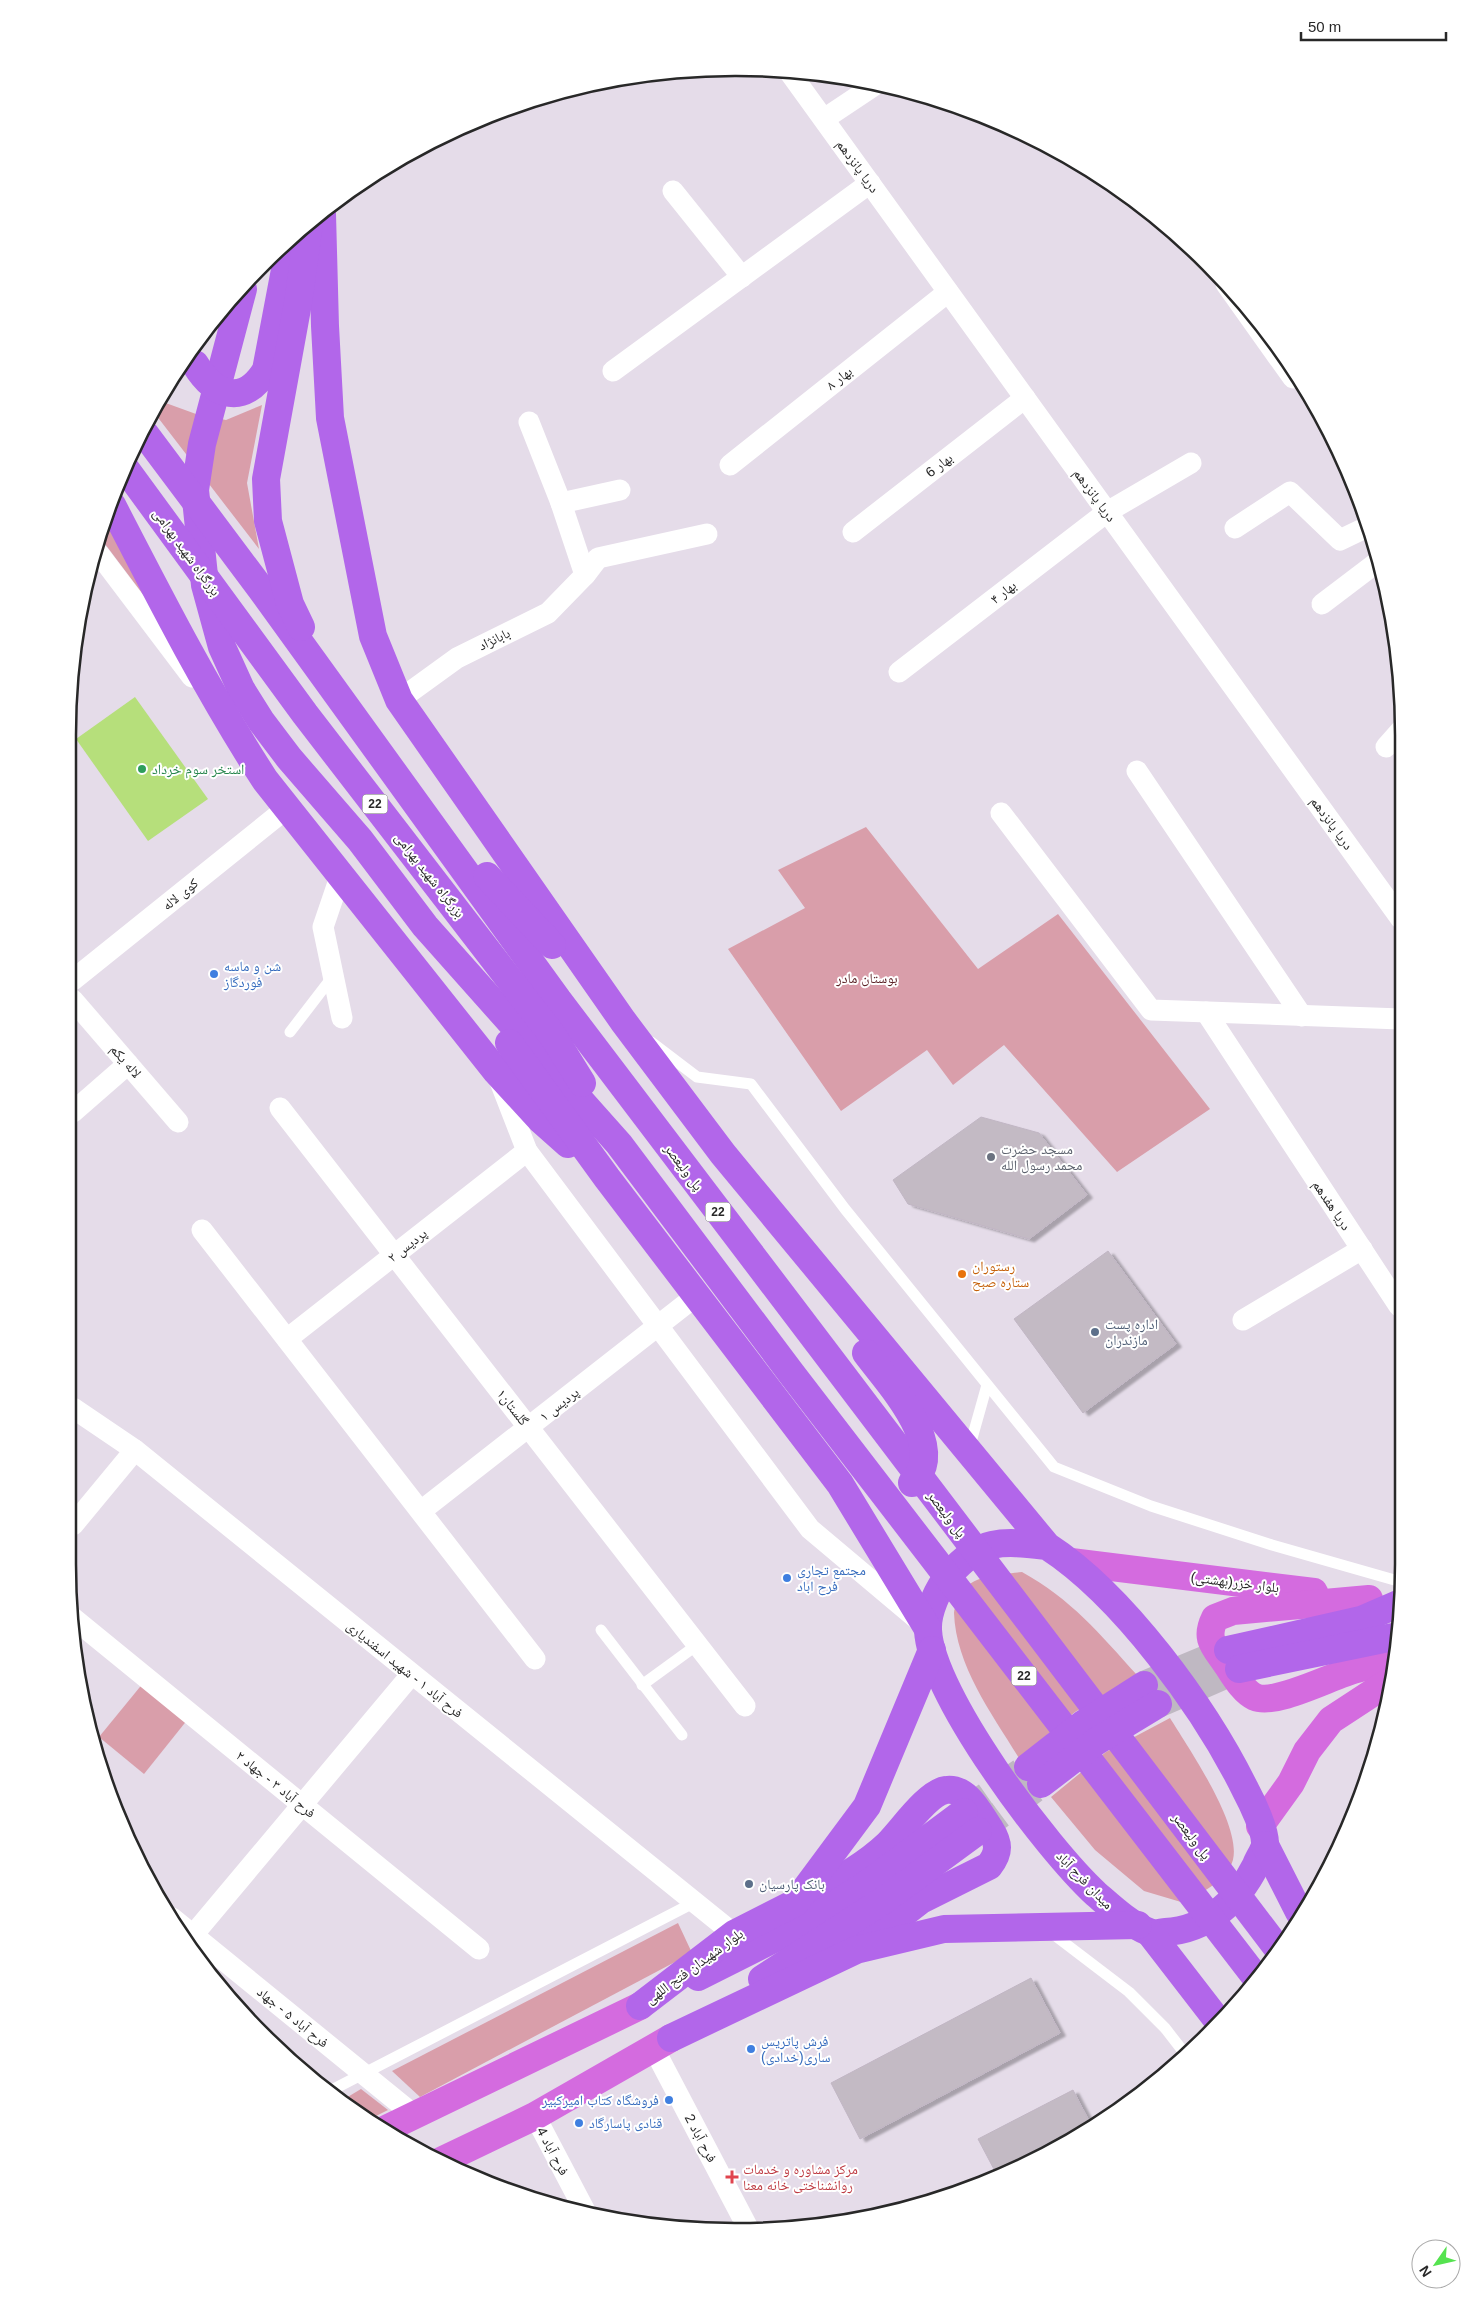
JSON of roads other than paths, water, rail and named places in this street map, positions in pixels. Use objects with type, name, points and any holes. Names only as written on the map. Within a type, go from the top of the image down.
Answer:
[{"type":"highway","points":[[239,302],[202,444],[195,490],[205,584],[222,647],[241,688],[261,722],[289,758],[360,840],[425,926],[607,1178],[840,1484],[856,1496],[873,1500],[885,1499],[902,1493],[917,1479],[925,1459],[918,1424],[723,1154],[623,1021],[399,700],[373,636],[330,418],[322,222]]},
{"type":"highway","points":[[308,234],[298,303],[266,479],[268,521],[278,562],[290,604],[321,674]]},
{"type":"highway","points":[[192,362],[204,378],[217,389],[228,393],[242,391],[256,385],[266,370],[288,251]]},
{"type":"highway","name":"22","points":[[148,437],[411,795]]},
{"type":"highway","name":"بزرگراه شهید بهرامی","points":[[130,475],[305,714],[553,1036],[619,1144]]},
{"type":"highway","points":[[115,512],[233,730],[265,780],[496,1072],[541,1120],[607,1178]]},
{"type":"highway","points":[[411,795],[623,1021]]},
{"type":"highway","name":"پل ولیعصر","points":[[411,795],[617,1078],[1274,1944]]},
{"type":"highway","points":[[425,926],[619,1144]]},
{"type":"highway","name":"22","points":[[619,1144],[791,1373],[1252,1973]]},
{"type":"highway","points":[[723,1154],[1047,1546],[1072,1562],[1118,1609],[1160,1657],[1224,1748],[1257,1811],[1263,1836],[1297,1908]]},
{"type":"highway","name":"میدان فرح آباد","points":[[840,1484],[930,1639],[937,1669],[953,1702],[994,1768],[1042,1834],[1088,1886],[1117,1913],[1144,1929]]},
{"type":"highway","points":[[930,1639],[938,1589],[961,1562],[989,1544],[1014,1542],[1047,1546]]},
{"type":"highway","points":[[1390,1637],[1233,1660],[1361,1620],[1393,1606]]},
{"type":"highway","name":"بلوار شهیدان فتح اللهی","points":[[640,2006],[734,1934],[795,1903],[867,1806],[930,1639]]},
{"type":"highway","points":[[1035,1776],[1083,1724],[1151,1695]]},
{"type":"highway","points":[[662,2043],[856,1950],[921,1900],[989,1866],[996,1857],[999,1848],[994,1836],[968,1798],[958,1792],[947,1790],[934,1795],[887,1845],[832,1884],[795,1903]]},
{"type":"highway","points":[[640,2006],[812,1920],[870,1882],[971,1821],[884,1900],[662,2043]]},
{"type":"highway","points":[[856,1950],[944,1929],[1006,1926],[1185,1931],[1219,1914],[1247,1882],[1263,1836]]},
{"type":"highway","points":[[1144,1929],[1215,2016]]},
{"type":"main road","name":"بلوار خزر(بهشتی)","points":[[1072,1562],[1369,1599],[1393,1599]]},
{"type":"main road","points":[[1369,1599],[1233,1611],[1215,1618],[1209,1630],[1211,1643],[1244,1687],[1252,1696],[1260,1699],[1279,1697],[1357,1669],[1387,1664]]},
{"type":"main road","points":[[1263,1836],[1307,1751],[1332,1720],[1383,1687]]},
{"type":"main road","name":"بلوار شهیدان فتح اللهی","points":[[392,2126],[640,2006]]},
{"type":"main road","points":[[449,2157],[535,2116],[662,2043]]},
{"type":"street","name":"دریا پانزدهم","points":[[800,80],[824,119],[1107,512],[1395,897]]},
{"type":"street","points":[[824,119],[868,90]]},
{"type":"street","points":[[613,371],[870,183]]},
{"type":"street","points":[[673,191],[742,277]]},
{"type":"street","name":"بهار ۸","points":[[730,465],[948,292]]},
{"type":"street","name":"بهار 6","points":[[852,532],[1025,398]]},
{"type":"street","points":[[529,422],[561,503],[586,575]]},
{"type":"street","name":"بهار ۴","points":[[899,672],[1107,512],[1191,463]]},
{"type":"street","points":[[561,503],[620,490]]},
{"type":"street","points":[[1235,528],[1290,492],[1340,540],[1362,530]]},
{"type":"street","name":"بابانژاد","points":[[399,700],[457,658],[548,613],[586,575],[598,558],[707,534]]},
{"type":"street","points":[[101,558],[233,730]]},
{"type":"street","points":[[1322,604],[1372,566]]},
{"type":"street","points":[[1386,747],[1395,737]]},
{"type":"street","points":[[1137,771],[1302,1016]]},
{"type":"street","name":"کوی لاله","points":[[76,978],[287,808]]},
{"type":"street","points":[[1001,813],[1151,1010],[1395,1019]]},
{"type":"street","points":[[340,877],[323,926],[342,1018]]},
{"type":"street","name":"لاله یکم","points":[[76,1003],[178,1122]]},
{"type":"street","name":"دریا هفدهم","points":[[1206,1012],[1395,1300]]},
{"type":"street","points":[[76,1109],[128,1064]]},
{"type":"street","points":[[496,1072],[527,1152],[810,1529],[930,1639]]},
{"type":"street","name":"گلستان۱","points":[[280,1108],[745,1706]]},
{"type":"street","name":"پردیس ۲","points":[[287,1339],[527,1152]]},
{"type":"street","points":[[202,1230],[536,1659]]},
{"type":"street","points":[[1243,1320],[1362,1249]]},
{"type":"street","name":"پردیس ۱","points":[[421,1511],[696,1296]]},
{"type":"street","name":"فرح آباد ۱ - شهید اسفندیاری","points":[[76,1410],[135,1450],[411,1675],[734,1934]]},
{"type":"street","points":[[76,1521],[135,1450]]},
{"type":"street","name":"فرح آباد ۳ - جهاد ۲","points":[[80,1623],[479,1949]]},
{"type":"street","points":[[193,1935],[411,1675]]},
{"type":"street","name":"فرح آباد ۵ - جهاد","points":[[187,1930],[414,2115]]},
{"type":"street","name":"فرح آباد 2","points":[[662,2043],[746,2223]]},
{"type":"street","name":"فرح آباد 4","points":[[535,2116],[581,2204]]},
{"type":"lane","points":[[290,1032],[333,975]]},
{"type":"lane","points":[[623,1021],[697,1077],[751,1084],[845,1209],[1054,1467],[1151,1506],[1272,1545],[1394,1580]]},
{"type":"lane","points":[[969,1451],[987,1385]]},
{"type":"lane","points":[[601,1630],[682,1735]]},
{"type":"lane","points":[[642,1685],[697,1644]]},
{"type":"lane","points":[[335,2088],[695,1902]]},
{"type":"lane","points":[[1046,1928],[1129,1992],[1165,2028],[1181,2049]]},
{"type":"tunnel","points":[[1144,1685],[1228,1650]]},
{"type":"tunnel","points":[[1158,1704],[1239,1669]]},
{"type":"tunnel","points":[[964,1812],[1024,1770]]},
{"type":"tunnel","points":[[978,1831],[1041,1784]]},
{"type":"place","name":"استخر سوم خرداد","points":[[142,769]]},
{"type":"place","name":"شن و ماسه فوردگاز","points":[[214,974]]},
{"type":"place","name":"مسجد حضرت محمد رسول الله","points":[[991,1157]]},
{"type":"place","name":"رستوران ستاره صبح","points":[[962,1274]]},
{"type":"place","name":"اداره پست مازندران","points":[[1095,1332]]},
{"type":"place","name":"مجتمع تجاری فرح اباد","points":[[787,1578]]},
{"type":"place","name":"بانک پارسیان","points":[[749,1884]]},
{"type":"place","name":"فرش پاتریس (خدادی)ساری","points":[[751,2049]]},
{"type":"place","name":"فروشگاه کتاب امیرکبیر","points":[[669,2100]]},
{"type":"place","name":"قنادی پاسارگاد","points":[[579,2123]]},
{"type":"place","name":"مرکز مشاوره و خدمات روانشناختی خانه معنا","points":[[732,2177]]},
{"type":"park label","name":"بوستان مادر","points":[[867,978]]}]
